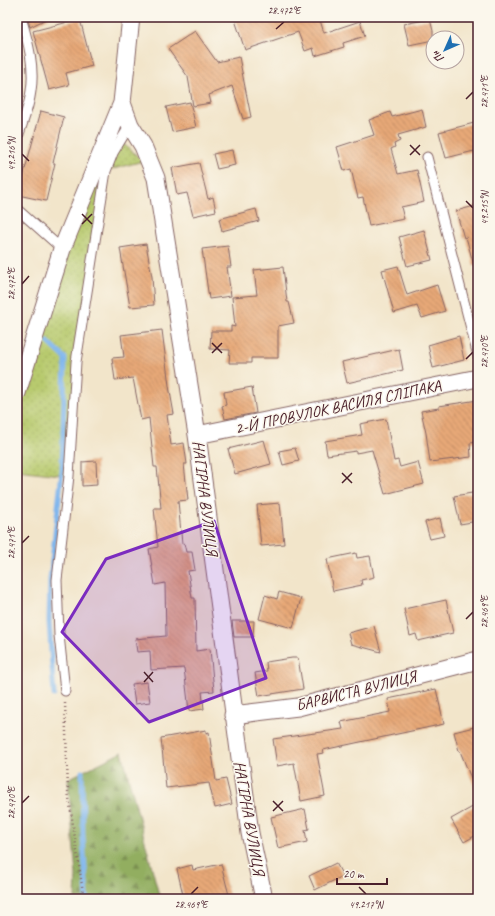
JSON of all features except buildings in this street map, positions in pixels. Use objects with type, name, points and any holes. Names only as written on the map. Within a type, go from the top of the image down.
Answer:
[{"type":"street","points":[[17,393],[62,249],[92,172],[122,103],[132,17]]},
{"type":"street","name":"НАГІРНА ВУЛИЦЯ","points":[[122,103],[130,125],[143,146],[156,178],[197,435],[233,715],[250,833],[264,899]]},
{"type":"street","name":"2-Й ПРОВУЛОК ВАСИЛЯ СЛІПАКА","points":[[197,435],[478,378]]},
{"type":"street","name":"БАРВИСТА ВУЛИЦЯ","points":[[233,715],[298,707],[478,660]]},
{"type":"lane","points":[[17,140],[28,108],[31,91],[32,70],[21,17]]},
{"type":"lane","points":[[65,690],[59,635],[57,580],[69,476],[76,362],[106,171],[113,153],[130,125]]},
{"type":"lane","points":[[427,157],[478,356]]},
{"type":"lane","points":[[17,208],[62,249]]},
{"type":"path","points":[[65,690],[68,791],[84,899]]},
{"type":"highlighted area","points":[[214,521],[266,678],[149,722],[62,632],[106,559]]},
{"type":"green space","points":[[119,140],[143,161],[106,171],[76,362],[69,476],[17,470],[17,393],[62,249]]},
{"type":"green space","points":[[122,752],[160,899],[75,899],[76,875],[68,779]]},
{"type":"waterway","points":[[48,342],[65,358],[62,471],[50,580],[49,622],[54,695]]},
{"type":"waterway","points":[[82,772],[83,837],[87,899]]}]
